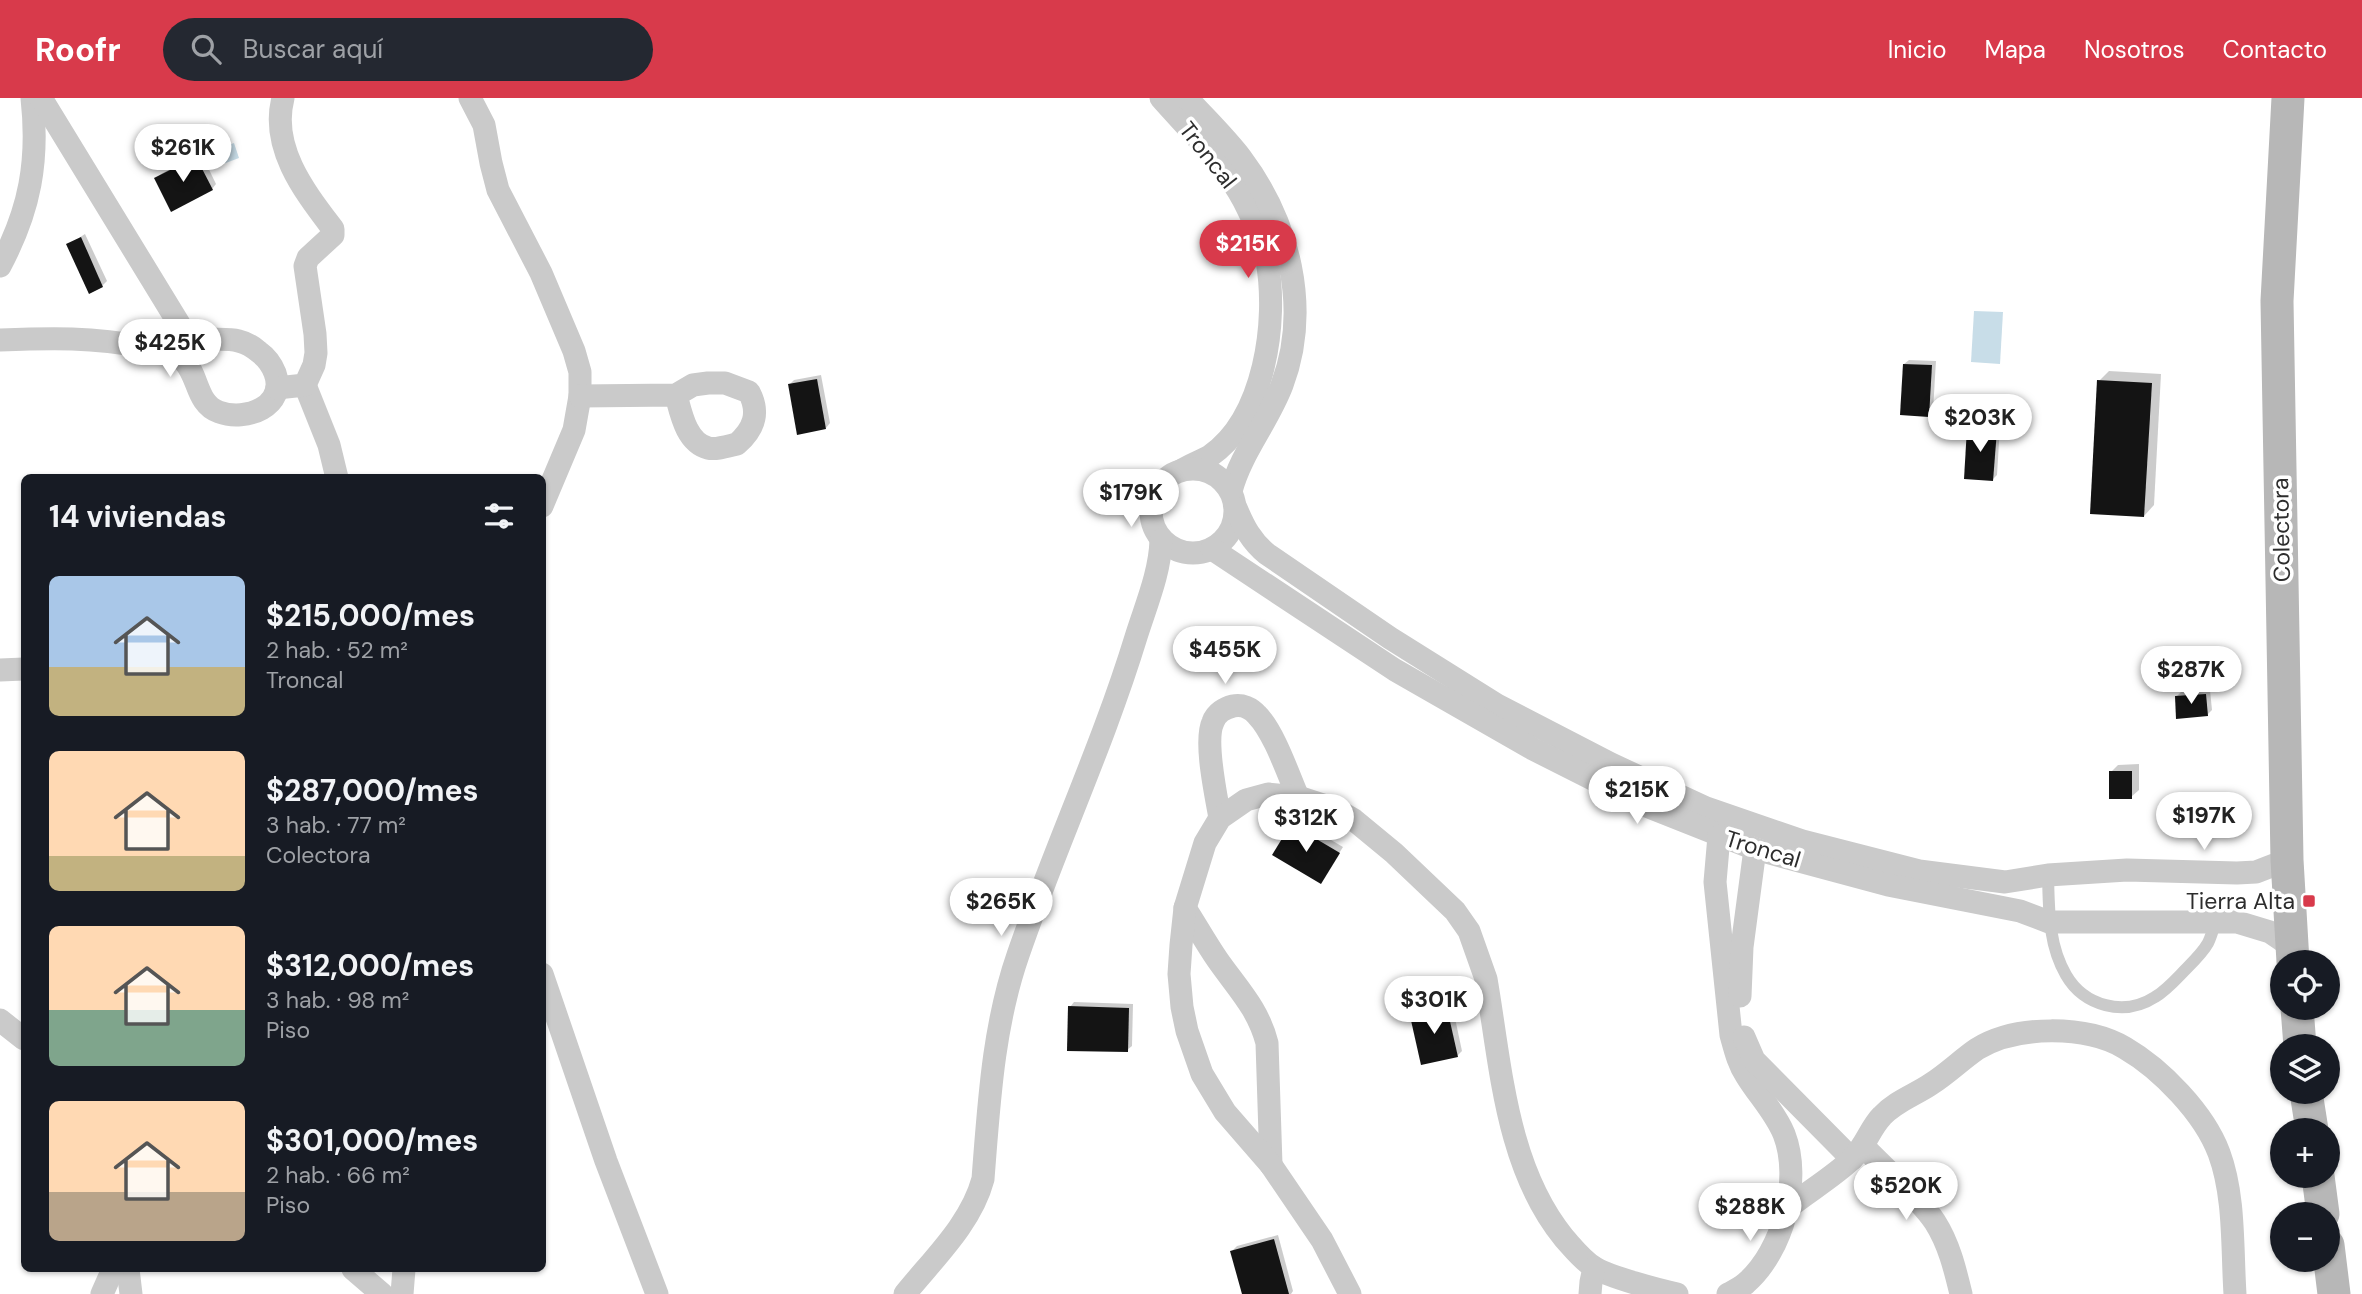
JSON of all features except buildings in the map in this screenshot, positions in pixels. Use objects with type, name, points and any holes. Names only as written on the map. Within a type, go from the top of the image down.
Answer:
[{"type":"main road","name":"Colectora","points":[[2288,98],[2277,301],[2287,860],[2293,950]]},
{"type":"main road","points":[[2331,1272],[2334,1294]]},
{"type":"street","points":[[0,266],[16,236],[29,197],[34,159],[32,98]]},
{"type":"street","points":[[0,340],[84,338],[114,341],[177,356],[186,363],[207,405],[217,412],[230,415],[252,414],[270,401],[278,388],[269,362],[245,341],[200,338],[184,332],[41,98]]},
{"type":"street","points":[[283,98],[280,114],[281,136],[288,159],[305,191],[333,229],[333,235],[308,258],[305,267],[316,353],[305,385],[329,445],[336,474]]},
{"type":"street","points":[[470,98],[484,125],[498,190],[541,273],[574,351],[580,372],[580,397],[573,430],[546,496]]},
{"type":"street","name":"Troncal","points":[[1161,98],[1216,159],[1244,201],[1267,258],[1272,320],[1263,372],[1236,431],[1210,456],[1169,476],[1158,486],[1152,499],[1152,521],[1161,540]]},
{"type":"street","name":"Troncal","points":[[1187,98],[1240,158],[1267,199],[1288,254],[1294,288],[1292,350],[1282,386],[1254,443],[1237,470],[1233,499],[1235,520],[1230,532],[1223,542],[1212,549],[1395,670],[1460,708],[1533,749],[1644,805],[1719,836],[1755,849],[1888,885],[2020,911],[2049,922],[2237,922],[2270,932],[2288,950]]},
{"type":"street","points":[[177,356],[184,332]]},
{"type":"street","points":[[278,388],[305,385]]},
{"type":"street","points":[[580,397],[676,396]]},
{"type":"street","name":"Troncal","points":[[1182,470],[1196,468],[1210,472],[1222,480],[1244,528],[1267,554],[1401,645],[1497,705],[1611,764],[1706,808],[1801,841],[1919,871],[2005,882],[2048,874],[2127,870],[2256,872],[2287,860]]},
{"type":"street","points":[[1161,540],[1188,553],[1212,549]]},
{"type":"street","points":[[905,1294],[968,1216],[978,1195],[983,1179],[996,1036],[1006,993],[1042,891],[1117,698],[1160,565],[1161,540]]},
{"type":"street","points":[[1149,596],[1165,575],[1188,553]]},
{"type":"street","points":[[0,670],[21,669]]},
{"type":"street","points":[[1220,818],[1209,742],[1213,721],[1224,709],[1240,705],[1258,715],[1268,730],[1298,797]]},
{"type":"street","points":[[1350,1294],[1322,1240],[1270,1165],[1225,1112],[1202,1074],[1182,1007],[1179,974],[1185,908],[1205,844],[1220,818],[1246,800],[1268,794],[1298,797],[1335,809],[1353,820],[1422,878],[1455,911],[1469,931],[1486,979],[1510,1123],[1528,1179],[1541,1206],[1575,1251],[1594,1268],[1677,1294]]},
{"type":"street","points":[[1719,836],[1715,881],[1731,1035],[1736,1056],[1775,1117],[1789,1154],[1789,1206],[1774,1244],[1757,1273],[1744,1286],[1728,1294]]},
{"type":"street","points":[[1755,849],[1740,983],[1742,1034],[1754,1060],[1933,1220],[1953,1262],[1961,1294]]},
{"type":"street","points":[[1185,908],[1216,957],[1256,1011],[1263,1027],[1267,1043],[1270,1165]]},
{"type":"street","points":[[546,986],[606,1161],[657,1294]]},
{"type":"street","points":[[0,1020],[21,1037]]},
{"type":"street","points":[[1789,1206],[1858,1153],[1880,1117],[1890,1108],[1928,1086],[1977,1050],[1997,1040],[2029,1032],[2061,1031],[2099,1037],[2123,1047],[2143,1060],[2192,1107],[2206,1127],[2225,1171],[2235,1294]]},
{"type":"street","points":[[1590,1294],[1594,1268]]},
{"type":"street","points":[[102,1294],[112,1272]]},
{"type":"street","points":[[128,1272],[131,1294]]},
{"type":"street","points":[[356,1272],[382,1294]]},
{"type":"street","points":[[402,1294],[404,1272]]},
{"type":"lane","points":[[2048,874],[2049,922],[2053,944],[2066,975],[2085,996],[2105,1007],[2132,1005],[2154,999],[2176,980],[2207,945],[2215,923]]},
{"type":"water","points":[[234,143],[239,158],[215,167],[209,152]]},
{"type":"water","points":[[1974,311],[2003,312],[2000,364],[1971,362]]},
{"type":"place","name":"Tierra Alta","points":[[2309,901]]}]
